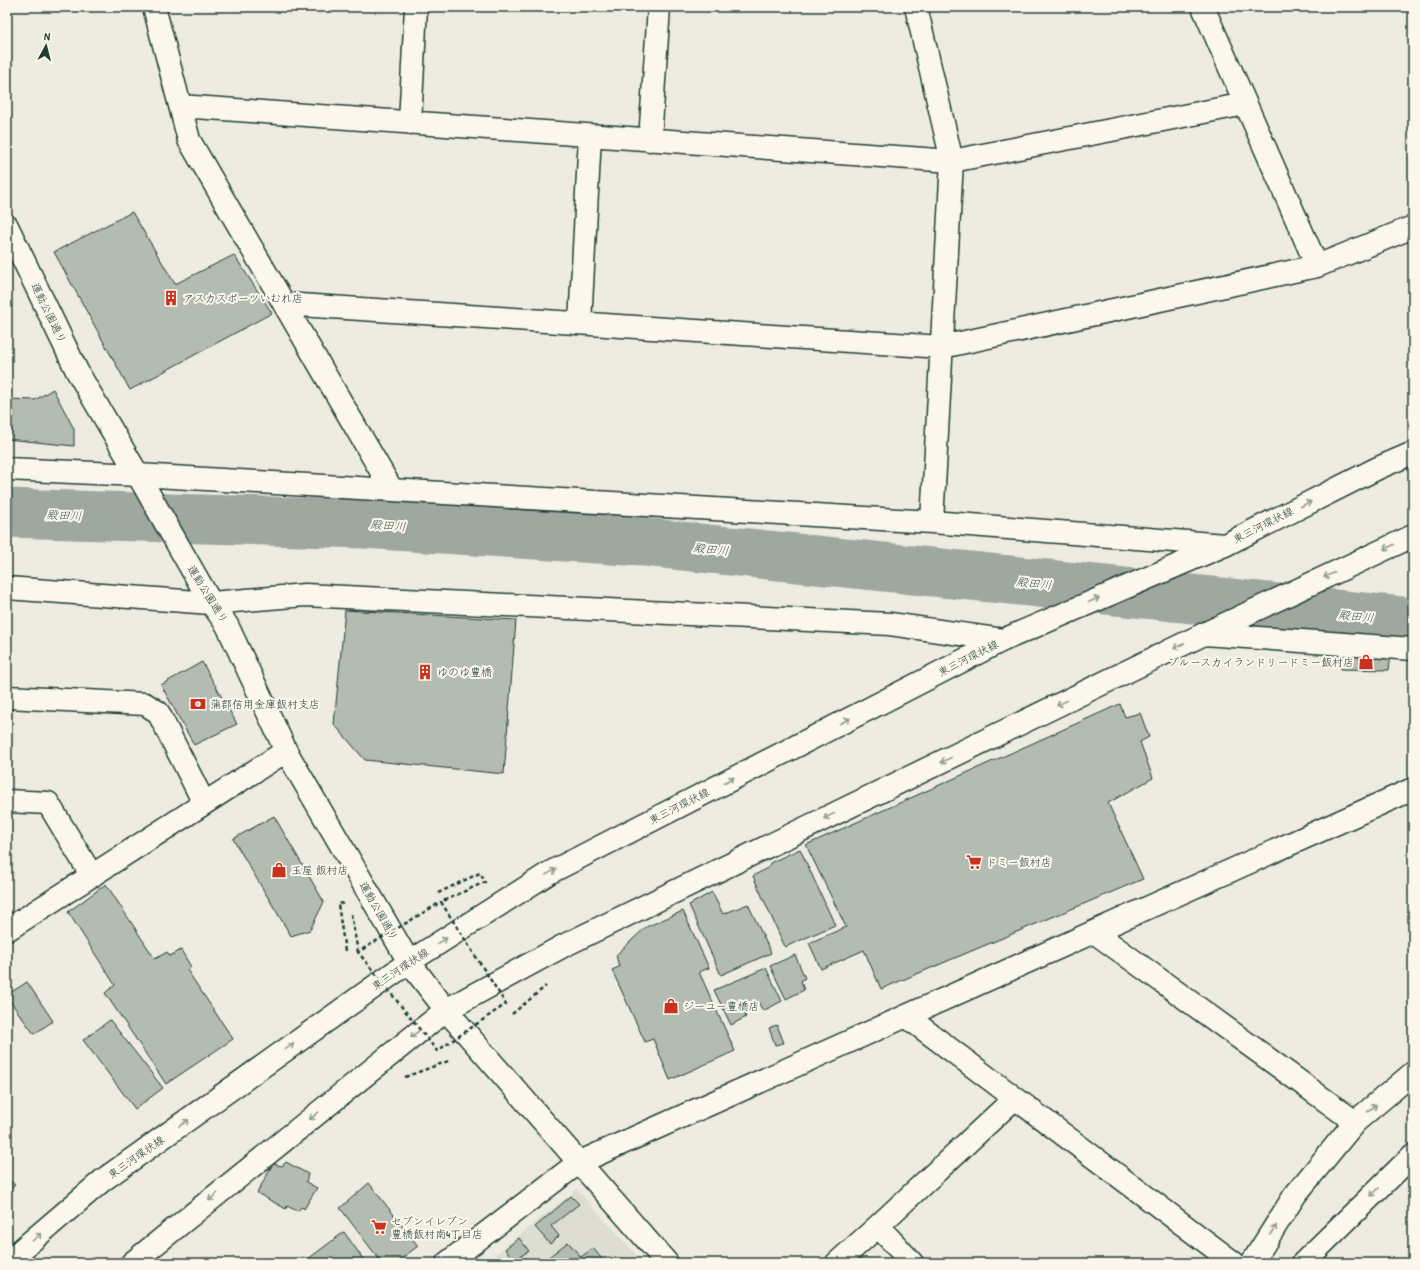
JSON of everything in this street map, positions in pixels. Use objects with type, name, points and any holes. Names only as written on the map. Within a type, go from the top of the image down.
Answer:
[{"type":"street","points":[[154,7],[189,140],[392,490]]},
{"type":"street","points":[[410,123],[416,7]]},
{"type":"street","points":[[650,140],[659,7]]},
{"type":"street","points":[[916,7],[952,161],[932,522]]},
{"type":"street","points":[[1202,7],[1317,266]]},
{"type":"street","points":[[180,106],[952,161],[1245,104]]},
{"type":"street","points":[[580,324],[590,136]]},
{"type":"street","name":"運動公園通り","points":[[7,226],[77,371],[211,603],[227,624],[286,751],[409,962],[446,1010],[578,1163],[667,1263]]},
{"type":"street","points":[[284,304],[942,347],[1317,266],[1413,227]]},
{"type":"street","name":"東三河環状線","points":[[7,1262],[103,1180],[409,962],[549,873],[1003,640],[1216,548],[1378,468],[1413,453]]},
{"type":"street","points":[[7,469],[141,480],[392,490],[932,522],[1216,548]]},
{"type":"street","points":[[132,1263],[446,1010],[563,946],[1204,634],[1413,536]]},
{"type":"street","points":[[7,588],[211,603],[305,595],[890,624],[1003,640]]},
{"type":"street","points":[[1204,634],[1413,648]]},
{"type":"street","points":[[7,697],[145,704],[158,712],[204,803]]},
{"type":"street","points":[[7,930],[286,751]]},
{"type":"street","points":[[447,1263],[578,1163],[1413,789]]},
{"type":"street","points":[[7,801],[48,803],[92,876]]},
{"type":"street","points":[[1094,932],[1355,1122]]},
{"type":"street","points":[[906,1016],[1234,1263]]},
{"type":"street","points":[[1252,1263],[1295,1195],[1355,1122],[1413,1073]]},
{"type":"street","points":[[836,1263],[878,1226],[1014,1098]]},
{"type":"street","points":[[1303,1263],[1405,1175],[1413,1155]]},
{"type":"street","points":[[878,1226],[912,1263]]},
{"type":"path","points":[[358,952],[441,902],[485,882],[480,873],[438,893]]},
{"type":"path","points":[[345,951],[338,904],[348,902],[358,952],[437,1051],[506,1004],[441,902]]},
{"type":"shaded area","points":[[577,1189],[643,1263],[485,1263]]},
{"type":"building","name":"アスカスポーツいむれ店","points":[[132,212],[175,284],[234,255],[272,313],[130,390],[54,252]]},
{"type":"building","points":[[53,389],[74,429],[74,446],[7,439],[7,399],[35,400]]},
{"type":"building","name":"ゆのゆ豊橋","points":[[345,610],[516,620],[504,774],[365,760],[334,724]]},
{"type":"building","name":"ブルースカイランドリードミー飯村店","points":[[1342,652],[1391,655],[1389,670],[1341,669]]},
{"type":"building","name":"蒲郡信用金庫飯村支店","points":[[202,662],[237,724],[194,745],[161,685]]},
{"type":"building","name":"ドミー飯村店","points":[[1120,704],[1125,717],[1140,713],[1149,737],[1140,742],[1153,778],[1108,803],[1143,879],[881,989],[864,950],[821,969],[809,943],[846,927],[806,845]]},
{"type":"building","name":"玉屋 飯村店","points":[[274,816],[324,902],[310,930],[291,936],[233,839]]},
{"type":"building","points":[[800,849],[835,925],[785,947],[753,876],[769,867],[770,863]]},
{"type":"building","points":[[106,884],[155,959],[167,952],[170,956],[181,950],[191,967],[187,970],[233,1039],[166,1084],[105,993],[115,985],[68,912]]},
{"type":"building","points":[[712,892],[723,914],[748,904],[771,953],[721,975],[689,905]]},
{"type":"building","name":"ジーユー豊橋店","points":[[683,911],[709,968],[699,972],[735,1051],[670,1080],[653,1039],[645,1042],[612,970],[619,967],[616,955],[646,927]]},
{"type":"building","points":[[795,955],[805,978],[801,981],[804,990],[786,999],[770,966]]},
{"type":"building","points":[[766,968],[782,1001],[763,1011],[758,1002],[742,1007],[746,1017],[731,1025],[714,990]]},
{"type":"building","points":[[27,982],[53,1021],[34,1034],[7,997],[7,995]]},
{"type":"building","points":[[110,1020],[163,1088],[135,1109],[83,1040]]},
{"type":"building","points":[[777,1025],[784,1043],[775,1045],[769,1028]]},
{"type":"building","points":[[286,1162],[308,1174],[306,1182],[317,1188],[304,1209],[302,1207],[297,1211],[287,1206],[286,1209],[257,1193],[273,1164],[282,1166]]},
{"type":"building","points":[[7,1178],[15,1185],[7,1193]]},
{"type":"building","name":"セブンイレブン 豊橋飯村南4丁目店","points":[[369,1183],[418,1246],[396,1263],[382,1263],[340,1208]]},
{"type":"building","points":[[571,1196],[579,1204],[551,1226],[559,1236],[550,1244],[535,1227]]},
{"type":"building","points":[[344,1232],[366,1263],[304,1262]]},
{"type":"building","points":[[519,1238],[529,1251],[514,1260],[505,1249]]},
{"type":"building","points":[[568,1242],[581,1257],[593,1248],[605,1263],[541,1263]]},
{"type":"waterway","name":"殿田川","points":[[7,513],[363,524],[643,542],[1413,622]]},
{"type":"place","name":"アスカスポーツいむれ店","points":[[171,298]]},
{"type":"place","name":"ブルースカイランドリードミー飯村店","points":[[1366,662]]},
{"type":"place","name":"ゆのゆ豊橋","points":[[425,672]]},
{"type":"place","name":"蒲郡信用金庫飯村支店","points":[[198,704]]},
{"type":"place","name":"ドミー飯村店","points":[[974,862]]},
{"type":"place","name":"玉屋 飯村店","points":[[279,870]]},
{"type":"place","name":"ジーユー豊橋店","points":[[671,1006]]},
{"type":"place","name":"セブンイレブン 豊橋飯村南4丁目店","points":[[379,1227]]}]
